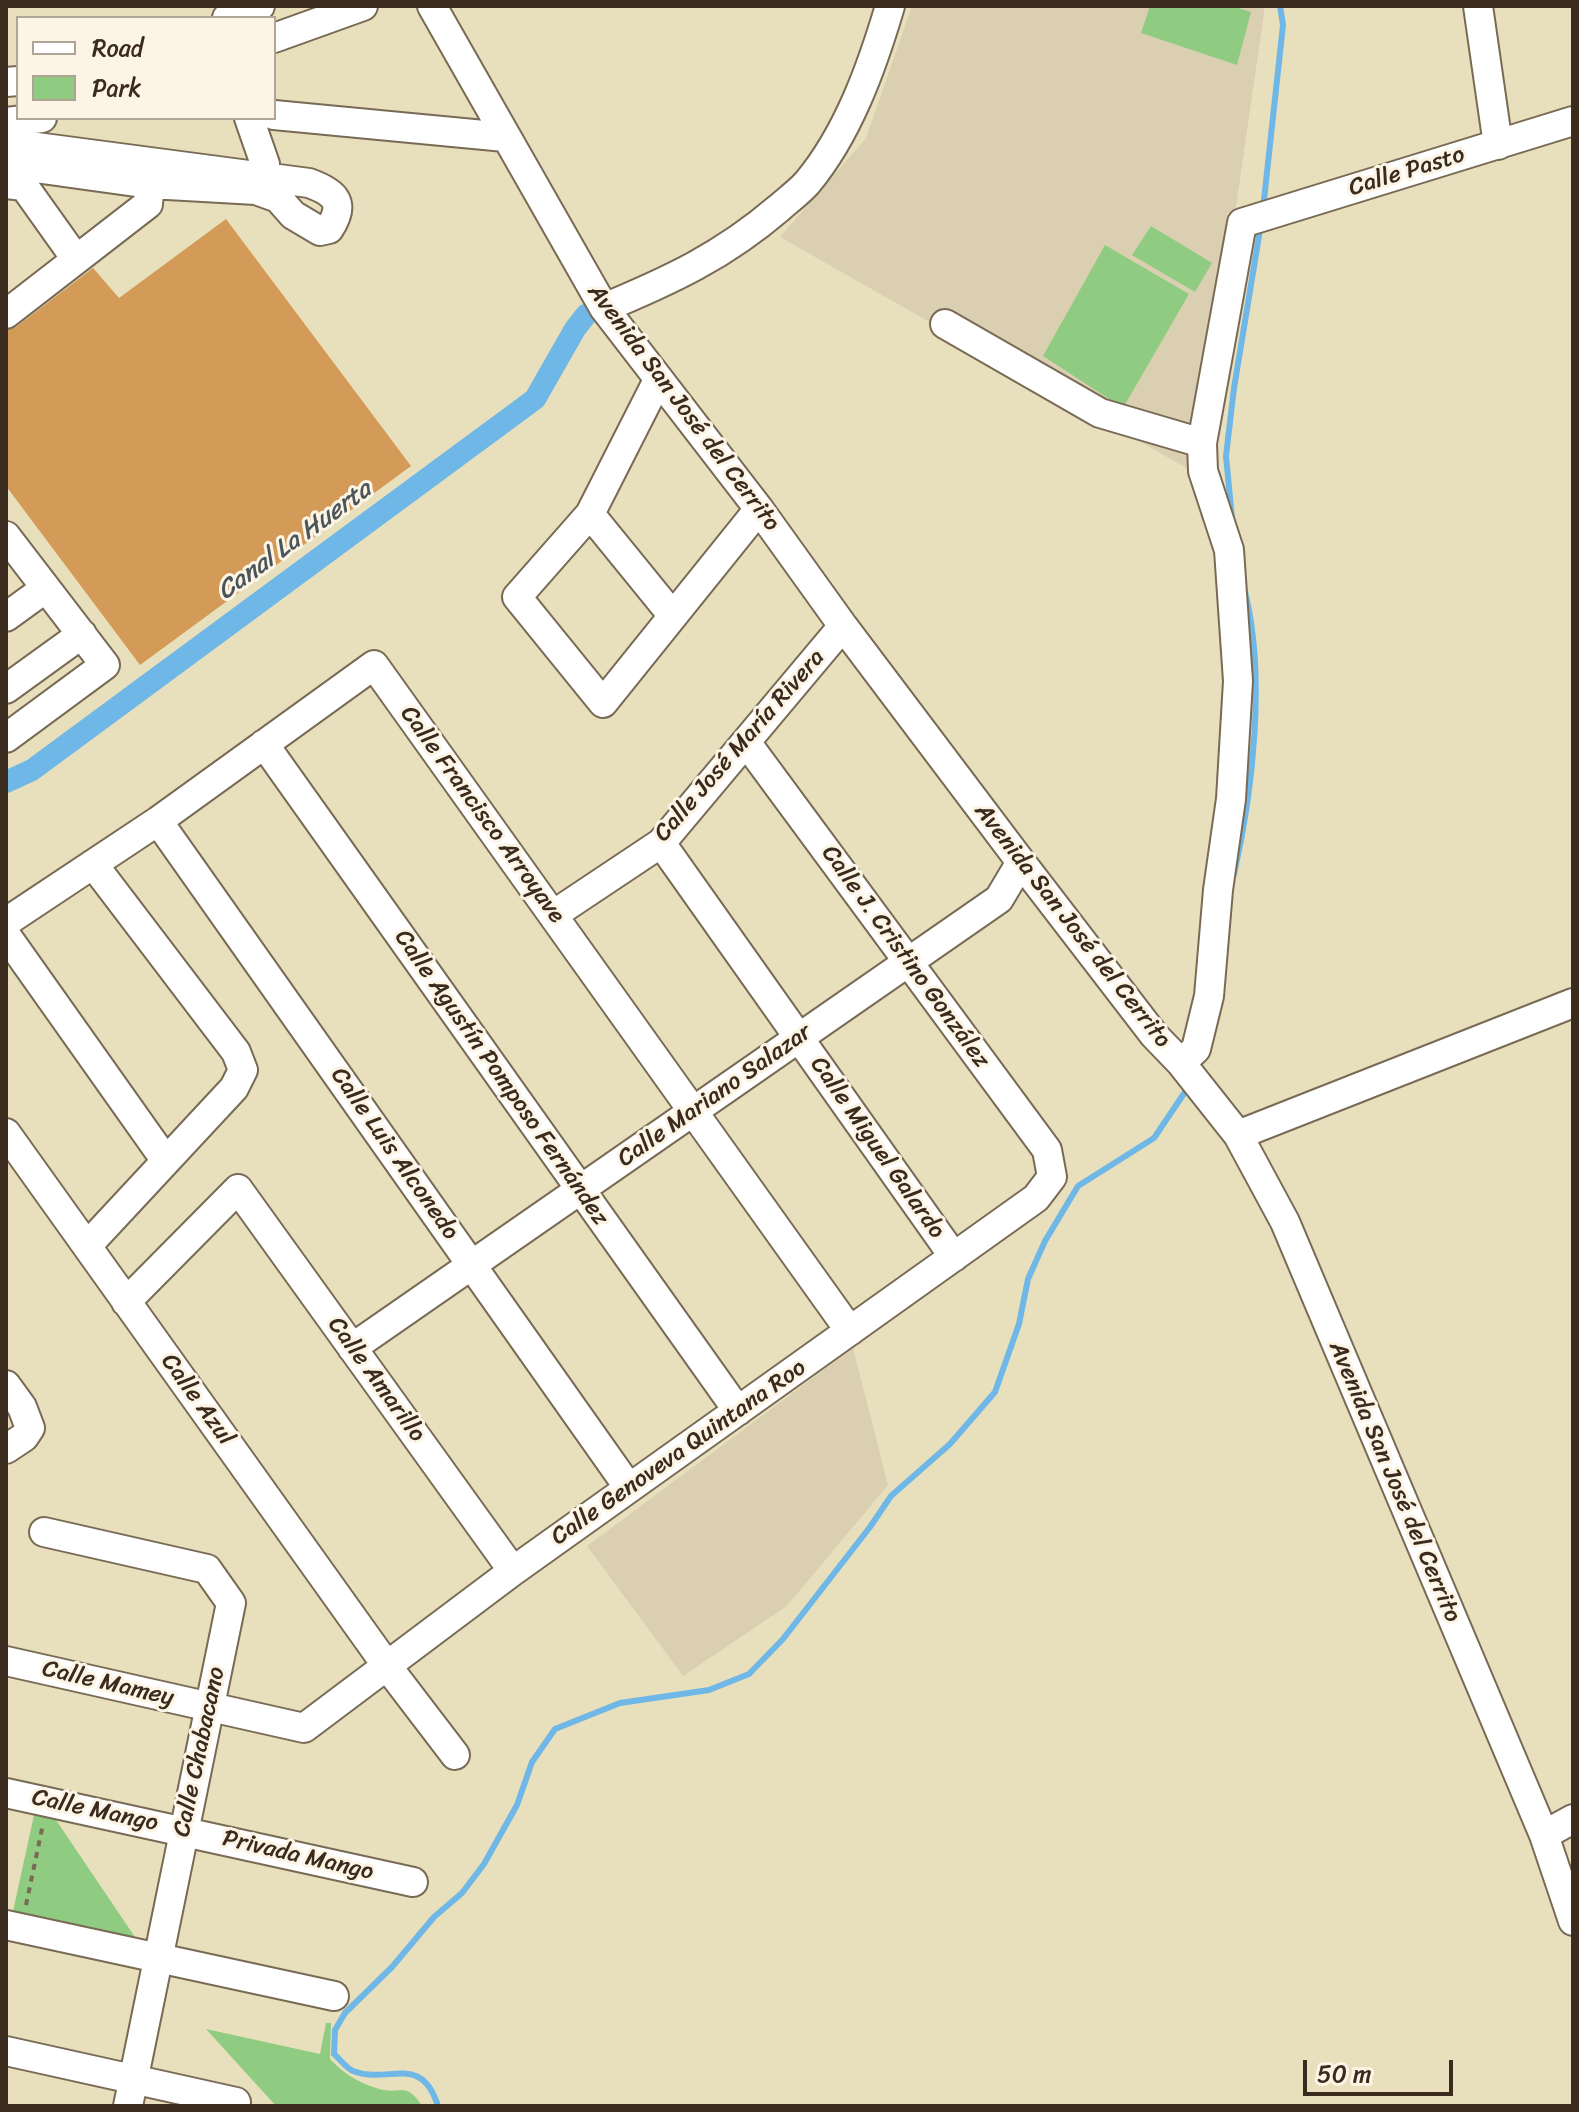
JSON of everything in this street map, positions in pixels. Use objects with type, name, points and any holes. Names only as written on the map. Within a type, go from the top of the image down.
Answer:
[{"type":"street","points":[[232,16],[260,6]]},
{"type":"street","points":[[276,37],[363,6]]},
{"type":"street","name":"Avenida San José del Cerrito","points":[[432,6],[604,308],[759,509],[1046,896],[1154,1035],[1181,1063],[1238,1135],[1285,1222],[1544,1835],[1573,1921]]},
{"type":"street","points":[[604,308],[674,279],[735,243],[806,184],[844,127],[882,34],[890,6]]},
{"type":"street","points":[[1478,6],[1498,145]]},
{"type":"street","points":[[276,115],[505,137]]},
{"type":"street","points":[[250,120],[265,164]]},
{"type":"street","name":"Calle Pasto","points":[[1202,443],[1258,218],[1573,121]]},
{"type":"street","points":[[6,143],[309,183],[329,190],[337,200],[338,211],[329,229],[320,231],[293,215],[278,198],[256,190],[150,184],[6,164]]},
{"type":"street","points":[[6,184],[24,186],[76,259]]},
{"type":"street","points":[[6,314],[148,204],[150,184]]},
{"type":"street","points":[[945,324],[1100,413],[1202,443],[1203,471],[1229,550],[1238,681],[1231,799],[1218,890],[1209,996],[1196,1049],[1181,1063]]},
{"type":"street","points":[[658,380],[590,514],[517,597],[603,703],[759,509]]},
{"type":"street","points":[[590,514],[673,616]]},
{"type":"street","points":[[6,738],[105,665],[7,539]]},
{"type":"street","points":[[6,617],[46,588]]},
{"type":"street","name":"Calle José María Rivera","points":[[553,915],[661,843],[843,626]]},
{"type":"street","points":[[6,689],[82,634]]},
{"type":"street","name":"Calle Francisco Arroyave","points":[[6,922],[158,821],[374,665],[850,1331]]},
{"type":"street","name":"Calle J. Cristino González","points":[[746,742],[1047,1150],[1052,1177]]},
{"type":"street","name":"Calle Agustín Pomposo Fernández","points":[[264,744],[738,1411]]},
{"type":"street","name":"Calle Luis Alconedo","points":[[158,821],[629,1488]]},
{"type":"street","name":"Calle Miguel Galardo","points":[[661,843],[954,1257]]},
{"type":"street","name":"Calle Mariano Salazar","points":[[352,1348],[999,899],[1021,862]]},
{"type":"street","points":[[87,1246],[234,1088],[243,1070],[236,1052],[93,864]]},
{"type":"street","points":[[999,899],[1046,896]]},
{"type":"street","points":[[6,935],[166,1161]]},
{"type":"street","points":[[1238,1135],[1573,1003]]},
{"type":"street","name":"Calle Azul","points":[[6,1133],[387,1666],[455,1755]]},
{"type":"street","name":"Calle Genoveva Quintana Roo","points":[[304,1728],[513,1571],[1036,1198],[1052,1177]]},
{"type":"street","name":"Calle Amarillo","points":[[126,1302],[238,1189],[513,1571]]},
{"type":"street","points":[[6,1449],[24,1437],[30,1428],[11,1403]]},
{"type":"street","name":"Calle Chabacano","points":[[44,1532],[207,1569],[231,1603],[130,2093]]},
{"type":"street","name":"Calle Mamey","points":[[6,1661],[304,1728]]},
{"type":"street","name":"Calle Mango","points":[[6,1793],[184,1830]]},
{"type":"street","points":[[1544,1835],[1573,1819]]},
{"type":"street","name":"Privada Mango","points":[[184,1830],[413,1882]]},
{"type":"street","points":[[14,1926],[334,1996]]},
{"type":"street","points":[[6,2051],[130,2093],[236,2102]]},
{"type":"path","points":[[14,1926],[48,1802]]},
{"type":"shaded area","points":[[912,6],[1265,6],[1231,242],[1190,470],[780,237],[866,138]]},
{"type":"shaded area","points":[[853,1348],[888,1485],[787,1606],[683,1676],[587,1546]]},
{"type":"green space","points":[[1150,6],[1232,6],[1251,12],[1237,65],[1141,33]]},
{"type":"green space","points":[[1151,226],[1212,263],[1195,292],[1132,255]]},
{"type":"green space","points":[[1105,245],[1189,294],[1123,408],[1043,356]]},
{"type":"green space","points":[[34,1815],[56,1820],[141,1946],[12,1916]]},
{"type":"green space","points":[[326,2023],[331,2023],[330,2059],[341,2069],[372,2087],[407,2091],[422,2106],[276,2106],[206,2029],[320,2054]]},
{"type":"building","points":[[226,219],[411,466],[140,665],[6,486],[6,331],[16,327],[93,268],[119,298]]},
{"type":"waterway","points":[[1263,209],[1283,25],[1280,6]]},
{"type":"waterway","points":[[1232,518],[1226,456],[1261,224]]},
{"type":"waterway","name":"Canal La Huerta","points":[[6,782],[32,770],[535,399],[586,315]]},
{"type":"waterway","points":[[1234,874],[1247,807],[1256,696],[1255,659],[1245,592]]},
{"type":"waterway","points":[[438,2106],[423,2080],[413,2075],[366,2074],[345,2066],[334,2054],[335,2030],[345,2013],[392,1967],[434,1917],[462,1893],[484,1864],[517,1805],[532,1762],[555,1729],[620,1703],[709,1690],[749,1674],[783,1639],[891,1496],[950,1444],[995,1392],[1019,1324],[1028,1279],[1045,1241],[1078,1186],[1154,1138],[1185,1092]]}]
